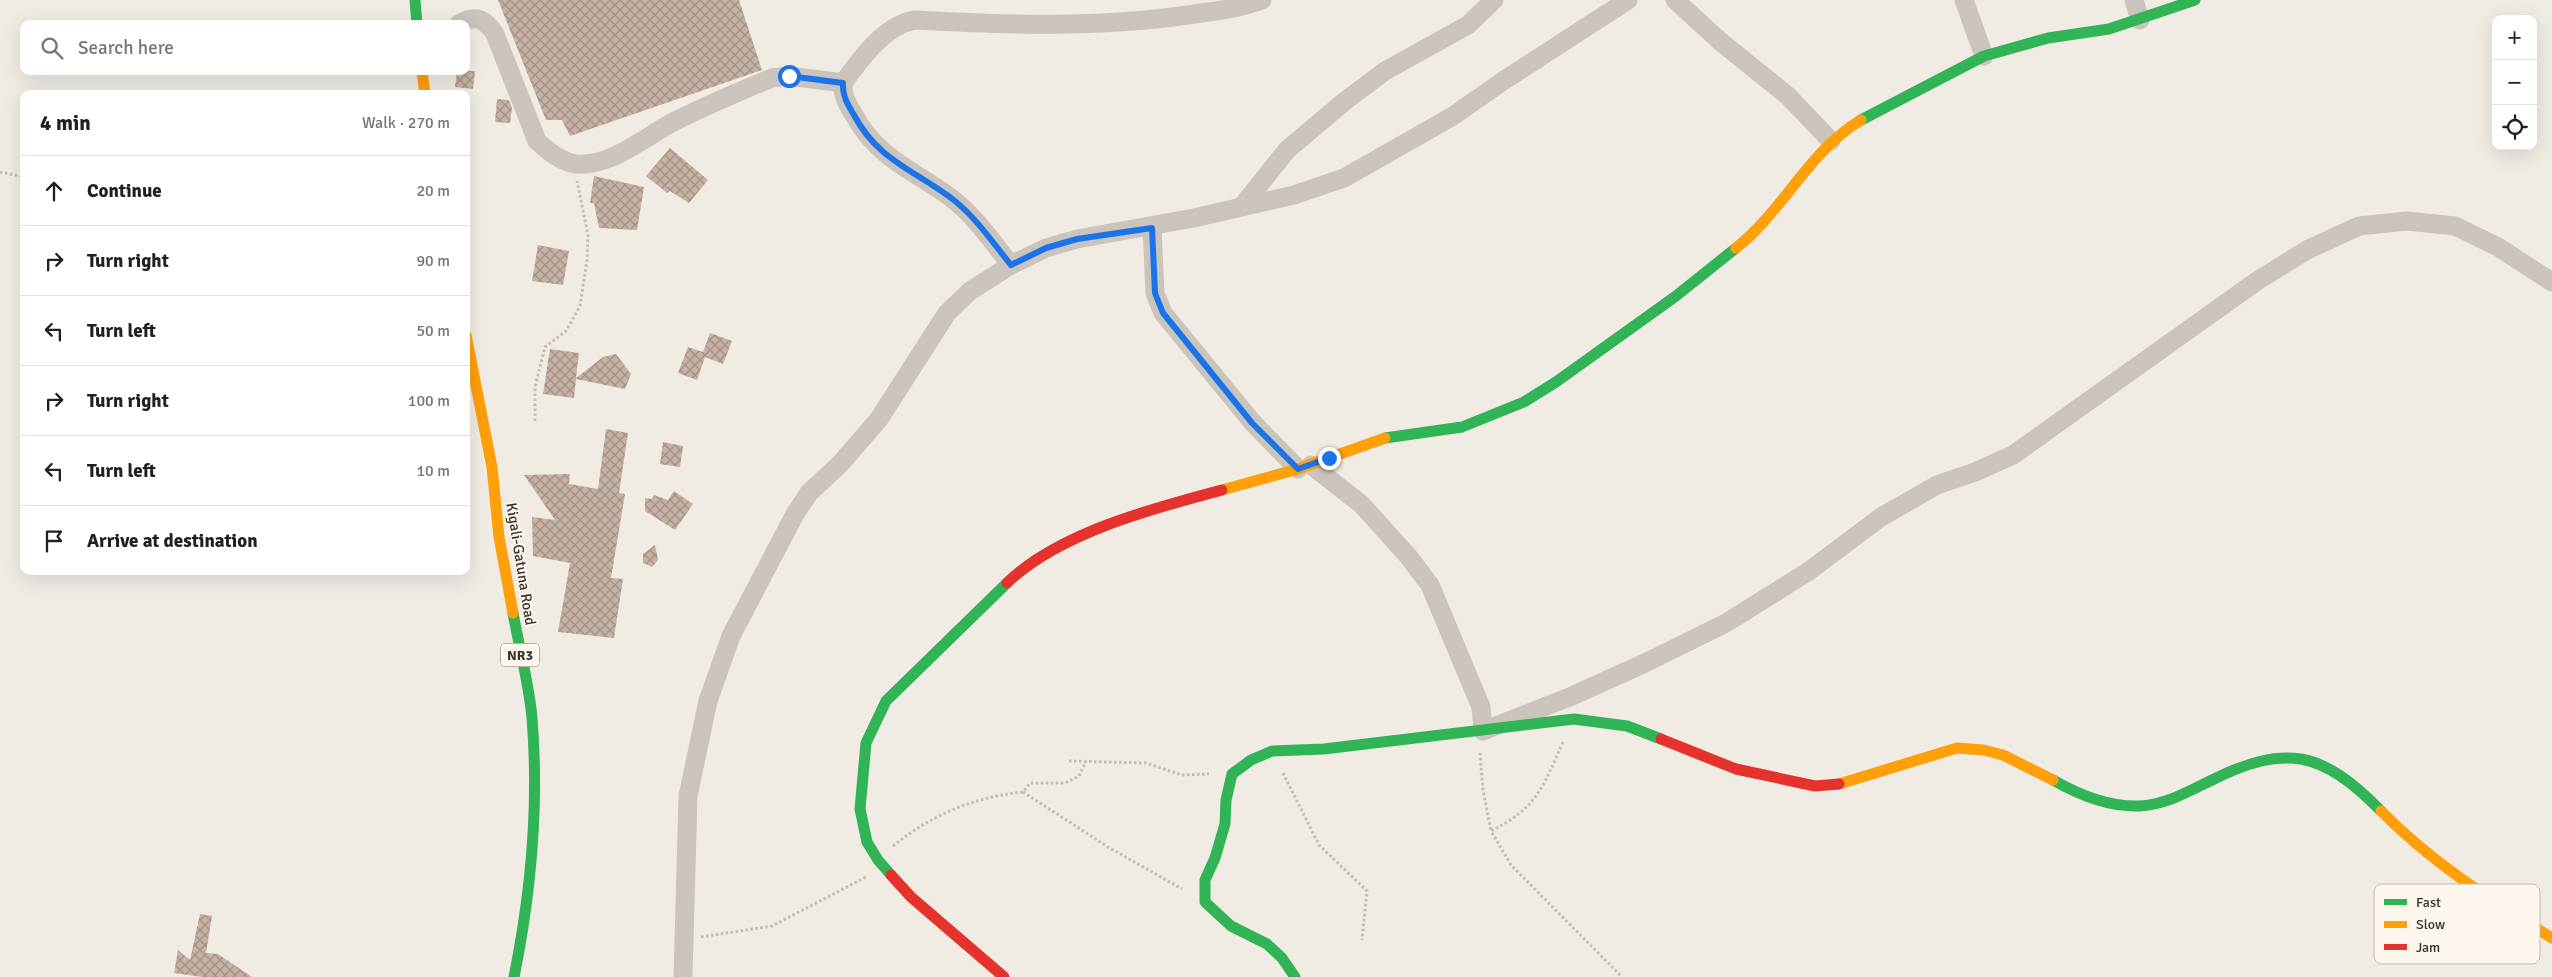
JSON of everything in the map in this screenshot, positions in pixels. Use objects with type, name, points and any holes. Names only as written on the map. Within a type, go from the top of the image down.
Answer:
[{"type":"main road","points":[[415,0],[417,20]]},
{"type":"main road","points":[[1004,977],[911,897],[880,862],[867,842],[860,809],[861,782],[866,742],[886,701],[1022,567],[1042,555],[1115,522],[1194,496],[1304,467],[1385,438],[1462,427],[1500,413],[1542,391],[1676,296],[1746,240],[1779,206],[1832,141],[1879,110],[1984,56],[2048,38],[2109,30],[2195,0]]},
{"type":"main road","name":"Kigali-Gatuna Road","points":[[470,355],[492,467],[499,537],[532,717],[534,788],[531,858],[525,922],[514,977]]},
{"type":"main road","points":[[1295,977],[1282,958],[1267,944],[1231,926],[1205,902],[1204,880],[1215,858],[1225,824],[1226,800],[1232,774],[1250,760],[1272,751],[1324,749],[1574,719],[1627,726],[1736,769],[1815,786],[1836,784],[1957,748],[1978,749],[2007,756],[2066,789],[2120,805],[2161,803],[2221,775],[2272,758],[2313,760],[2332,769],[2363,795],[2425,854],[2469,884]]},
{"type":"main road","points":[[2540,930],[2552,938]]},
{"type":"street","points":[[1011,265],[973,219],[955,201],[897,165],[871,143],[844,99],[843,83],[863,57],[883,38],[908,21],[1033,26],[1114,22],[1225,10],[1262,0]]},
{"type":"street","points":[[1243,205],[1287,150],[1345,101],[1385,71],[1468,25],[1494,0]]},
{"type":"street","points":[[682,977],[688,796],[708,701],[731,636],[808,493],[841,463],[879,419],[947,314],[970,291],[1011,265],[1046,248],[1077,239],[1152,228],[1243,205],[1294,195],[1326,185],[1373,163],[1453,116],[1502,81],[1628,0]]},
{"type":"street","points":[[1675,0],[1720,42],[1782,91],[1832,141]]},
{"type":"street","points":[[1964,0],[1984,56]]},
{"type":"street","points":[[2134,0],[2140,20]]},
{"type":"street","points":[[468,20],[480,18],[495,34],[537,141],[550,154],[575,164],[590,163],[616,155],[678,120],[772,78],[789,76],[843,83]]},
{"type":"street","points":[[1152,228],[1155,293],[1163,313],[1252,423],[1304,467],[1360,504],[1408,556],[1430,585],[1482,707],[1483,731],[1572,696],[1726,623],[1809,571],[1881,517],[1937,485],[1975,472],[2013,455],[2258,281],[2307,250],[2359,226],[2407,221],[2455,226],[2498,247],[2552,282]]},
{"type":"path","points":[[535,421],[534,387],[545,347],[566,331],[580,306],[587,260],[588,235],[575,164]]},
{"type":"path","points":[[0,172],[20,177]]},
{"type":"path","points":[[1491,831],[1515,819],[1541,791],[1574,719]]},
{"type":"path","points":[[1483,731],[1479,761],[1491,831],[1511,865],[1622,977]]},
{"type":"path","points":[[1272,751],[1319,845],[1367,891],[1362,940]]},
{"type":"path","points":[[1069,761],[1146,763],[1182,775],[1232,774]]},
{"type":"path","points":[[1023,792],[1030,783],[1065,783],[1079,776],[1086,761]]},
{"type":"path","points":[[683,938],[721,936],[772,926],[810,905],[825,901],[845,886],[862,880],[908,834],[940,815],[967,803],[1023,792],[1108,847],[1205,902]]},
{"type":"building","points":[[498,0],[739,0],[762,70],[570,136],[562,120],[546,120]]},
{"type":"building","points":[[470,71],[475,71],[473,89],[455,87],[456,75],[470,75]]},
{"type":"building","points":[[497,99],[509,100],[512,108],[510,123],[495,122]]},
{"type":"building","points":[[670,148],[708,180],[689,203],[670,191],[667,193],[646,176]]},
{"type":"building","points":[[594,176],[644,187],[637,230],[599,228],[594,203],[590,203]]},
{"type":"building","points":[[538,245],[569,251],[563,285],[532,281]]},
{"type":"building","points":[[710,333],[732,341],[723,364],[705,357],[697,380],[678,373],[688,347],[703,352]]},
{"type":"building","points":[[550,349],[579,353],[576,378],[603,357],[616,354],[631,374],[625,389],[576,379],[574,398],[543,394]]},
{"type":"building","points":[[606,429],[628,433],[619,493],[625,494],[611,578],[623,579],[614,638],[558,632],[570,563],[533,556],[532,517],[555,520],[524,475],[570,474],[569,484],[598,489]]},
{"type":"building","points":[[663,442],[683,446],[680,467],[660,464]]},
{"type":"building","points":[[674,491],[693,504],[675,530],[645,511],[645,498],[652,499],[654,495],[668,500]]},
{"type":"building","points":[[655,545],[658,560],[652,567],[643,563],[643,554]]},
{"type":"building","points":[[200,914],[212,916],[206,953],[218,954],[252,977],[203,977],[174,973],[178,950],[190,960]]},
{"type":"traffic: fast","points":[[415,0],[417,20]]},
{"type":"traffic: fast","points":[[1861,120],[1984,56],[2048,38],[2109,29],[2195,0]]},
{"type":"traffic: fast","points":[[1385,438],[1462,427],[1524,402],[1556,382],[1676,296],[1736,248]]},
{"type":"traffic: fast","points":[[891,875],[878,860],[867,842],[860,809],[866,743],[886,701],[1007,583]]},
{"type":"traffic: fast","points":[[513,613],[531,705],[535,783],[529,881],[514,977]]},
{"type":"traffic: fast","points":[[1295,977],[1282,958],[1267,944],[1231,926],[1205,902],[1205,880],[1215,858],[1225,824],[1226,800],[1232,774],[1251,760],[1272,751],[1324,749],[1574,719],[1627,726],[1661,739]]},
{"type":"traffic: fast","points":[[2053,780],[2073,791],[2094,799],[2127,806],[2139,806],[2158,803],[2176,797],[2237,769],[2260,761],[2282,758],[2302,759],[2321,765],[2340,776],[2360,791],[2381,811]]},
{"type":"traffic: slow","points":[[423,75],[424,90]]},
{"type":"traffic: slow","points":[[1736,248],[1768,217],[1826,148],[1861,120]]},
{"type":"traffic: slow","points":[[470,355],[492,467],[499,537],[513,613]]},
{"type":"traffic: slow","points":[[1222,490],[1298,469],[1385,438]]},
{"type":"traffic: slow","points":[[1839,784],[1957,748],[1983,750],[2003,755],[2053,780]]},
{"type":"traffic: slow","points":[[2381,811],[2400,830],[2469,884]]},
{"type":"traffic: slow","points":[[2540,930],[2552,938]]},
{"type":"traffic: jam","points":[[1007,583],[1028,565],[1080,536],[1138,514],[1222,490]]},
{"type":"traffic: jam","points":[[1661,739],[1736,769],[1815,786],[1839,784]]},
{"type":"traffic: jam","points":[[891,875],[911,897],[1004,977]]},
{"type":"route","points":[[789,76],[843,83],[844,99],[871,143],[897,165],[955,201],[973,219],[1011,265],[1046,248],[1077,239],[1152,228],[1155,293],[1163,313],[1183,339],[1252,423],[1298,469],[1329,458]]}]
